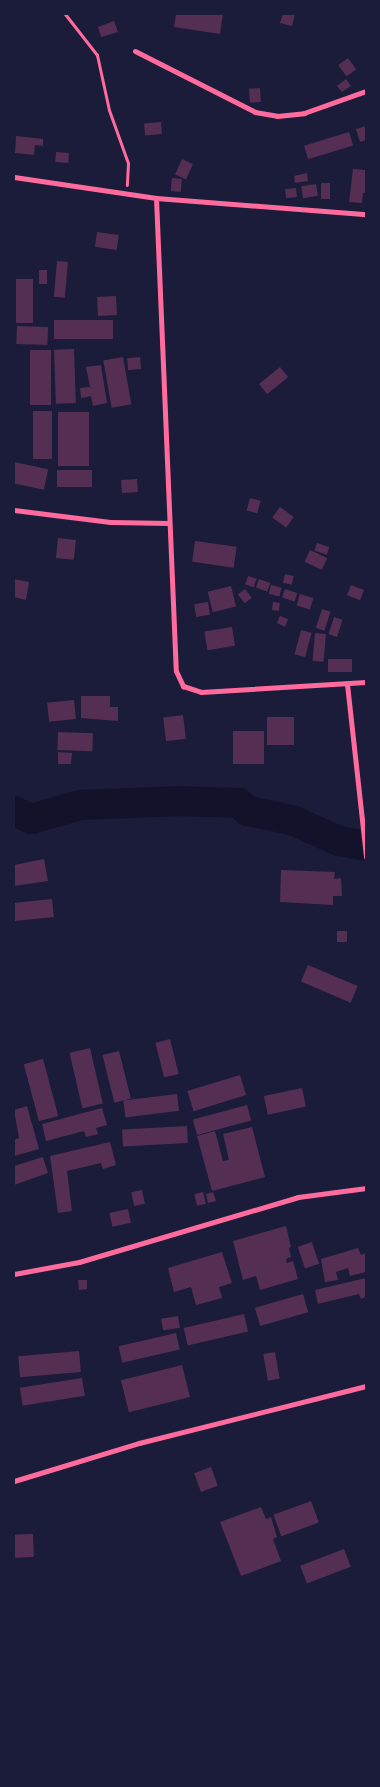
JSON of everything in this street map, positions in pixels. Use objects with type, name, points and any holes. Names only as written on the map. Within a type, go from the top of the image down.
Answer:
[{"type":"street","points":[[135,51],[255,112],[277,116],[304,112],[366,91]]},
{"type":"street","points":[[14,177],[156,198],[366,214]]},
{"type":"street","points":[[156,198],[176,671],[183,686],[201,692],[366,682]]},
{"type":"street","points":[[14,510],[110,522],[169,522]]},
{"type":"street","points":[[347,684],[366,857]]},
{"type":"street","points":[[14,1274],[79,1262],[298,1197],[366,1188]]},
{"type":"street","points":[[14,1481],[140,1443],[366,1386]]},
{"type":"path","points":[[65,14],[98,55],[109,110],[128,162],[126,193]]},
{"type":"building","points":[[176,14],[223,14],[220,34],[174,27]]},
{"type":"building","points":[[283,14],[295,14],[292,26],[280,23]]},
{"type":"building","points":[[114,21],[118,32],[101,37],[98,27]]},
{"type":"building","points":[[348,58],[356,69],[347,76],[338,65]]},
{"type":"building","points":[[346,79],[351,86],[342,92],[337,86]]},
{"type":"building","points":[[260,88],[261,102],[250,103],[249,89]]},
{"type":"building","points":[[161,122],[162,134],[145,135],[144,123]]},
{"type":"building","points":[[366,126],[366,140],[360,142],[356,129]]},
{"type":"building","points":[[349,132],[353,145],[308,159],[304,146]]},
{"type":"building","points":[[16,136],[43,139],[43,146],[35,145],[34,155],[15,153]]},
{"type":"building","points":[[56,152],[69,153],[68,163],[55,162]]},
{"type":"building","points":[[182,159],[193,164],[186,179],[175,175]]},
{"type":"building","points":[[353,169],[366,170],[366,193],[363,193],[362,203],[349,202]]},
{"type":"building","points":[[307,173],[308,181],[295,183],[294,176]]},
{"type":"building","points":[[172,178],[182,179],[181,192],[171,191]]},
{"type":"building","points":[[321,183],[330,183],[330,199],[321,199]]},
{"type":"building","points":[[316,184],[318,196],[303,198],[301,186]]},
{"type":"building","points":[[296,188],[297,197],[286,198],[285,189]]},
{"type":"building","points":[[97,232],[119,235],[117,250],[95,247]]},
{"type":"building","points":[[57,261],[68,262],[65,298],[54,297]]},
{"type":"building","points":[[39,270],[47,270],[47,284],[39,284]]},
{"type":"building","points":[[16,279],[33,279],[33,323],[16,323]]},
{"type":"building","points":[[116,296],[117,315],[98,316],[97,297]]},
{"type":"building","points":[[54,320],[113,320],[113,339],[54,339]]},
{"type":"building","points":[[17,326],[48,327],[47,345],[16,344]]},
{"type":"building","points":[[74,349],[76,403],[56,404],[54,350]]},
{"type":"building","points":[[30,350],[51,350],[51,405],[30,405]]},
{"type":"building","points":[[123,357],[131,404],[112,408],[103,360]]},
{"type":"building","points":[[140,357],[141,369],[128,370],[127,358]]},
{"type":"building","points":[[101,365],[107,403],[93,406],[91,396],[81,398],[80,388],[90,387],[86,367]]},
{"type":"building","points":[[280,367],[288,377],[267,394],[259,384]]},
{"type":"building","points":[[33,411],[52,411],[52,459],[33,459]]},
{"type":"building","points":[[58,412],[89,412],[89,466],[58,466]]},
{"type":"building","points":[[14,462],[48,469],[44,490],[14,483]]},
{"type":"building","points":[[57,470],[92,470],[92,487],[57,487]]},
{"type":"building","points":[[137,479],[138,492],[122,493],[121,480]]},
{"type":"building","points":[[250,498],[261,501],[257,513],[247,511]]},
{"type":"building","points":[[280,507],[294,517],[286,528],[272,518]]},
{"type":"building","points":[[58,538],[76,540],[74,560],[56,558]]},
{"type":"building","points":[[195,541],[237,547],[234,568],[192,562]]},
{"type":"building","points":[[317,543],[329,547],[327,555],[315,551]]},
{"type":"building","points":[[310,550],[327,558],[322,570],[305,562]]},
{"type":"building","points":[[285,574],[294,576],[292,585],[283,583]]},
{"type":"building","points":[[248,576],[257,579],[254,587],[245,585]]},
{"type":"building","points":[[14,579],[29,582],[26,600],[14,597]]},
{"type":"building","points":[[259,579],[270,583],[267,592],[256,587]]},
{"type":"building","points":[[271,585],[282,588],[279,597],[269,594]]},
{"type":"building","points":[[351,585],[364,590],[360,600],[347,595]]},
{"type":"building","points":[[231,586],[236,606],[213,612],[208,592]]},
{"type":"building","points":[[245,589],[252,598],[245,603],[238,595]]},
{"type":"building","points":[[285,589],[297,593],[295,602],[282,598]]},
{"type":"building","points":[[300,594],[313,598],[310,610],[296,605]]},
{"type":"building","points":[[208,602],[210,615],[196,617],[194,604]]},
{"type":"building","points":[[273,602],[280,603],[279,611],[272,610]]},
{"type":"building","points":[[322,609],[331,612],[324,631],[316,628]]},
{"type":"building","points":[[280,616],[288,619],[285,627],[277,623]]},
{"type":"building","points":[[334,617],[343,620],[337,637],[328,634]]},
{"type":"building","points":[[232,627],[235,646],[207,650],[204,631]]},
{"type":"building","points":[[301,630],[312,633],[305,657],[295,654]]},
{"type":"building","points":[[315,633],[326,634],[324,662],[313,661]]},
{"type":"building","points":[[328,659],[352,659],[352,672],[328,672]]},
{"type":"building","points":[[81,696],[110,696],[110,707],[118,707],[118,721],[81,718]]},
{"type":"building","points":[[74,700],[76,719],[49,722],[47,703]]},
{"type":"building","points":[[183,715],[186,739],[166,741],[163,717]]},
{"type":"building","points":[[267,717],[294,717],[294,745],[267,745]]},
{"type":"building","points":[[233,731],[264,731],[264,764],[233,764]]},
{"type":"building","points":[[58,732],[93,733],[92,751],[57,750]]},
{"type":"building","points":[[58,752],[72,753],[71,764],[58,764]]},
{"type":"building","points":[[44,859],[48,881],[14,886],[14,865]]},
{"type":"building","points":[[281,870],[335,872],[334,879],[341,878],[342,896],[333,896],[333,905],[280,902]]},
{"type":"building","points":[[52,899],[54,917],[15,921],[14,903]]},
{"type":"building","points":[[337,931],[347,931],[347,942],[337,942]]},
{"type":"building","points":[[308,965],[358,986],[351,1003],[301,982]]},
{"type":"building","points":[[170,1039],[179,1074],[164,1078],[155,1043]]},
{"type":"building","points":[[90,1048],[103,1104],[82,1108],[70,1053]]},
{"type":"building","points":[[119,1051],[131,1099],[114,1103],[103,1055]]},
{"type":"building","points":[[43,1059],[58,1116],[39,1121],[24,1064]]},
{"type":"building","points":[[240,1075],[246,1095],[194,1111],[187,1091]]},
{"type":"building","points":[[302,1088],[306,1107],[268,1115],[264,1096]]},
{"type":"building","points":[[177,1094],[179,1111],[125,1117],[123,1101]]},
{"type":"building","points":[[247,1105],[251,1120],[197,1135],[193,1119]]},
{"type":"building","points":[[27,1106],[39,1149],[14,1156],[14,1140],[19,1138],[14,1110]]},
{"type":"building","points":[[102,1108],[107,1125],[96,1128],[98,1134],[86,1137],[84,1131],[46,1141],[42,1124]]},
{"type":"building","points":[[187,1126],[188,1143],[123,1146],[122,1129]]},
{"type":"building","points":[[252,1127],[265,1177],[212,1191],[197,1136],[215,1131],[223,1161],[229,1160],[223,1134]]},
{"type":"building","points":[[110,1142],[116,1165],[103,1169],[101,1163],[67,1171],[72,1211],[58,1213],[50,1156]]},
{"type":"building","points":[[43,1157],[48,1173],[14,1185],[14,1166]]},
{"type":"building","points":[[142,1190],[145,1204],[134,1206],[131,1192]]},
{"type":"building","points":[[203,1192],[206,1204],[197,1206],[194,1194]]},
{"type":"building","points":[[213,1192],[216,1201],[208,1203],[206,1194]]},
{"type":"building","points":[[128,1209],[131,1223],[112,1227],[109,1213]]},
{"type":"building","points":[[286,1226],[291,1247],[289,1248],[291,1257],[286,1259],[287,1263],[293,1261],[298,1279],[260,1290],[256,1276],[243,1280],[233,1241]]},
{"type":"building","points":[[312,1242],[319,1264],[305,1269],[298,1247]]},
{"type":"building","points":[[358,1248],[361,1255],[366,1253],[366,1272],[350,1276],[348,1268],[336,1272],[338,1280],[325,1282],[321,1259]]},
{"type":"building","points":[[222,1252],[232,1283],[219,1287],[222,1298],[196,1305],[191,1287],[174,1292],[168,1268]]},
{"type":"building","points":[[366,1278],[366,1297],[361,1299],[359,1294],[318,1304],[315,1290]]},
{"type":"building","points":[[78,1280],[87,1280],[87,1289],[79,1290]]},
{"type":"building","points":[[303,1294],[308,1312],[260,1326],[255,1308]]},
{"type":"building","points":[[244,1314],[248,1332],[188,1345],[184,1328]]},
{"type":"building","points":[[178,1316],[180,1328],[163,1331],[161,1319]]},
{"type":"building","points":[[176,1333],[180,1350],[122,1363],[119,1346]]},
{"type":"building","points":[[79,1351],[81,1372],[20,1377],[18,1356]]},
{"type":"building","points":[[275,1352],[280,1379],[268,1381],[263,1354]]},
{"type":"building","points":[[182,1365],[190,1397],[129,1412],[121,1380]]},
{"type":"building","points":[[82,1378],[85,1396],[23,1406],[20,1388]]},
{"type":"building","points":[[211,1467],[218,1486],[201,1492],[194,1473]]},
{"type":"building","points":[[311,1501],[319,1523],[281,1536],[273,1515]]},
{"type":"building","points":[[261,1507],[266,1519],[271,1517],[277,1537],[273,1539],[281,1561],[241,1576],[220,1522]]},
{"type":"building","points":[[33,1534],[34,1557],[15,1558],[14,1535]]},
{"type":"building","points":[[344,1549],[351,1567],[307,1584],[300,1566]]},
{"type":"waterway","points":[[14,811],[31,819],[80,805],[179,801],[239,803],[248,811],[292,820],[339,841],[366,846]]}]
